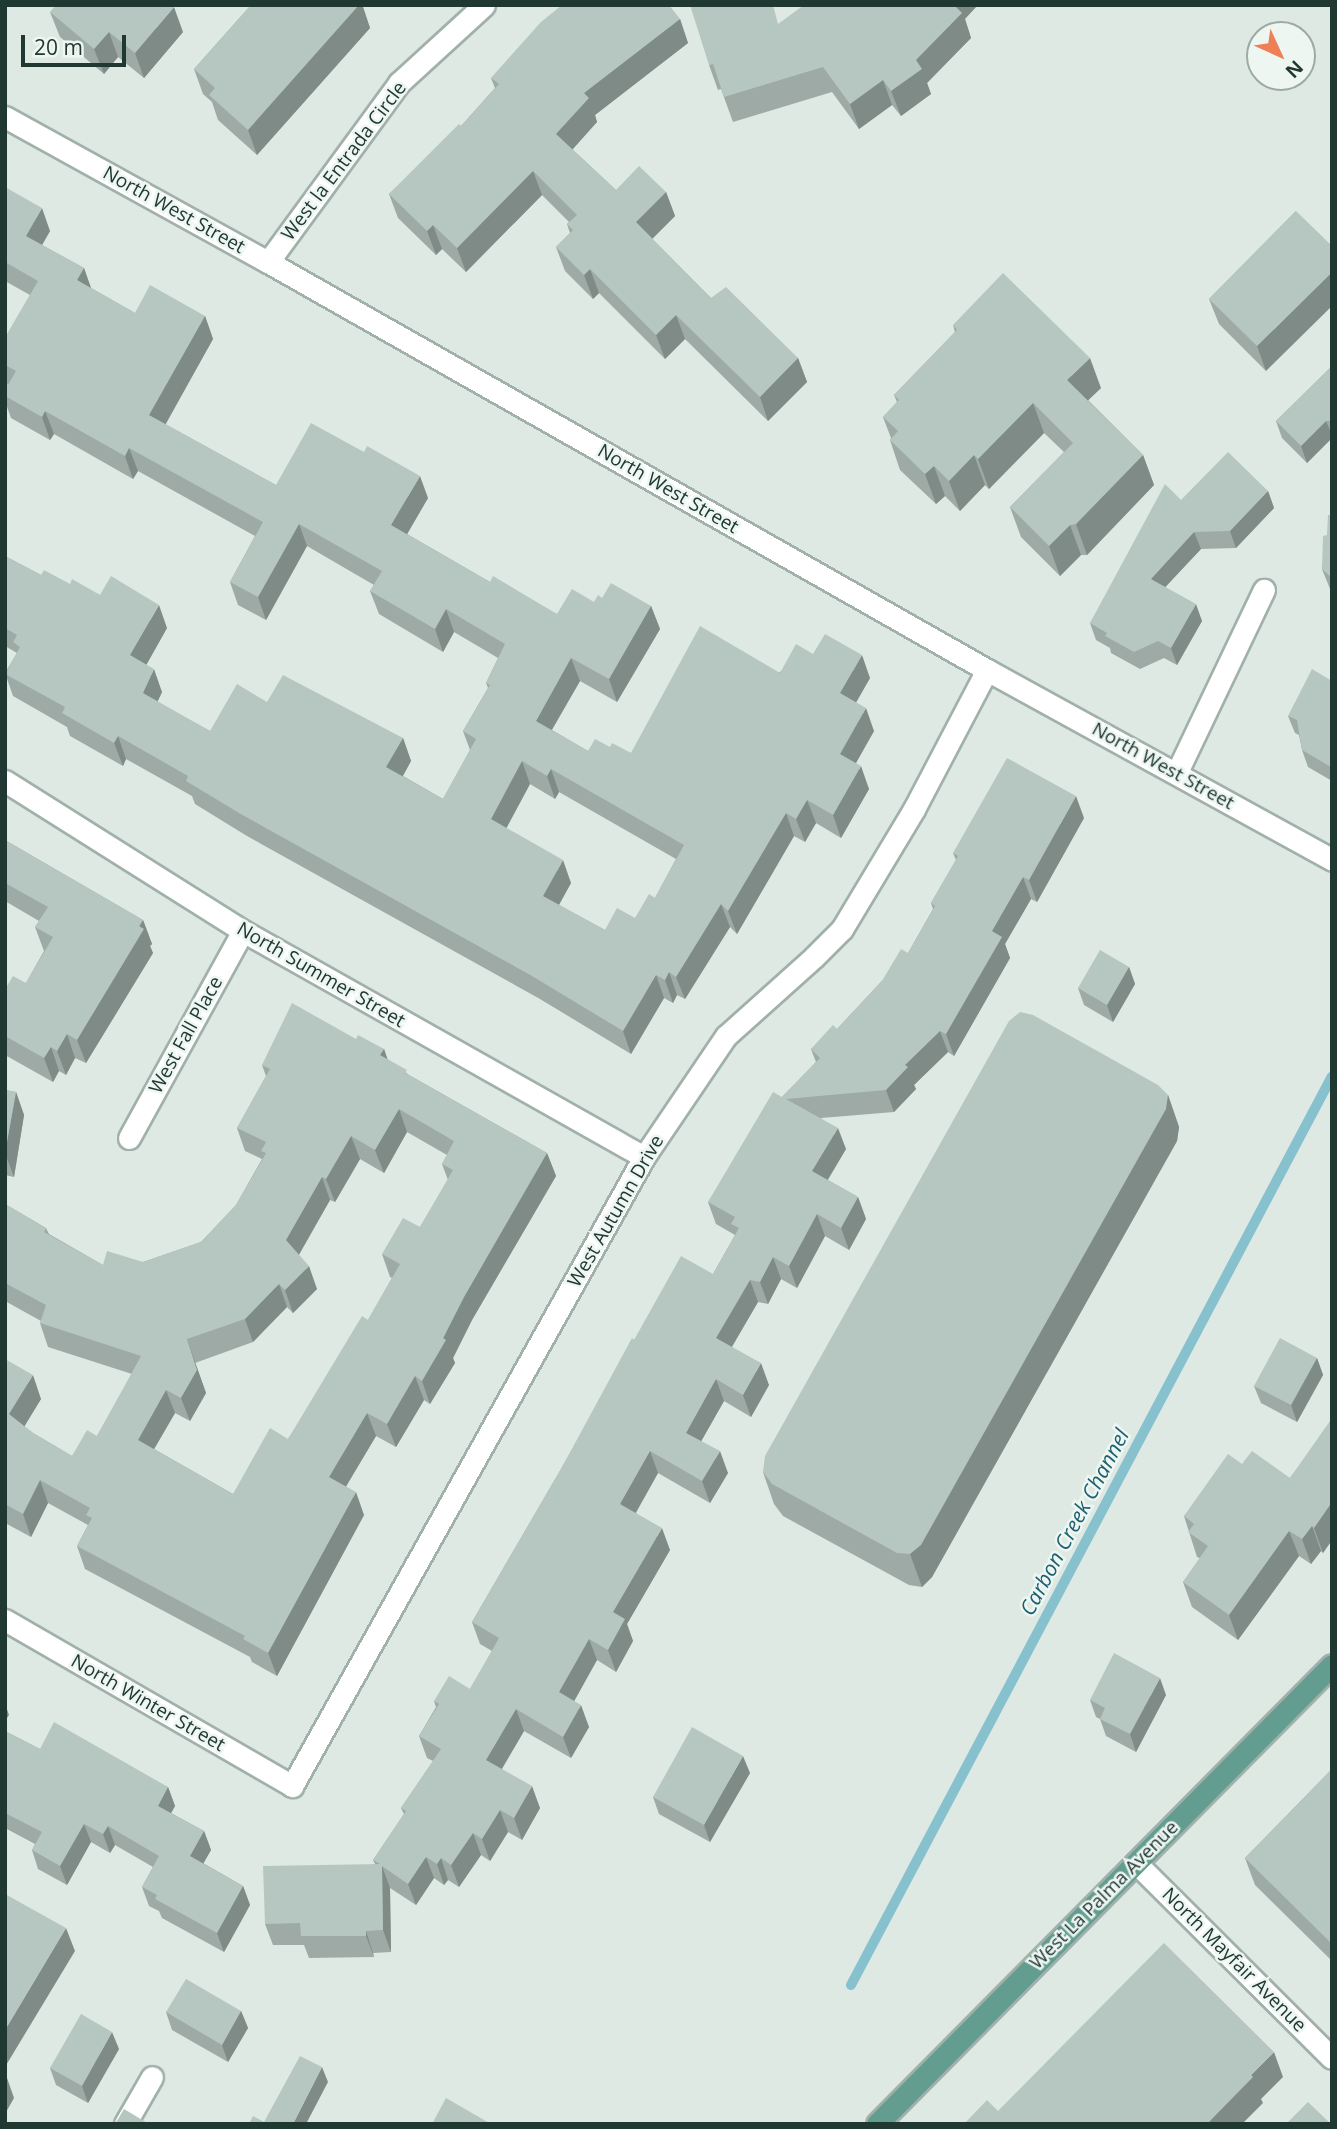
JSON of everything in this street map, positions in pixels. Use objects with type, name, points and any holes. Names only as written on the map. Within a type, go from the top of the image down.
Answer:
[{"type":"main road","name":"West La Palma Avenue","points":[[877,2124],[1332,1665]]},
{"type":"street","name":"West la Entrada Circle","points":[[268,262],[399,83],[484,5]]},
{"type":"street","name":"North West Street","points":[[5,117],[268,262],[987,670],[1177,772],[1332,860]]},
{"type":"street","points":[[1177,772],[1264,590]]},
{"type":"street","name":"West Autumn Drive","points":[[292,1786],[644,1157],[726,1036],[842,929],[914,808],[987,670]]},
{"type":"street","name":"North Summer Street","points":[[5,781],[243,931],[644,1157]]},
{"type":"street","name":"West Fall Place","points":[[129,1138],[243,931]]},
{"type":"street","name":"North Winter Street","points":[[5,1620],[292,1786]]},
{"type":"street","name":"North Mayfair Avenue","points":[[1136,1863],[1332,2058]]},
{"type":"street","points":[[125,2124],[152,2077]]},
{"type":"building","points":[[56,5],[174,7],[135,53],[109,32],[94,49],[50,12]]},
{"type":"building","points":[[251,5],[359,5],[248,130],[209,95],[215,88],[194,69]]},
{"type":"building","points":[[562,5],[669,5],[680,19],[584,93],[589,98],[556,134],[616,190],[639,166],[666,192],[636,222],[711,298],[726,287],[798,358],[760,397],[676,315],[656,335],[590,269],[584,275],[556,247],[573,230],[567,224],[577,215],[533,171],[457,248],[433,225],[427,231],[389,194],[459,124],[461,126],[499,84],[491,78],[541,22]]},
{"type":"building","points":[[690,5],[773,5],[778,24],[804,5],[954,5],[962,13],[916,60],[922,69],[891,91],[883,80],[850,104],[823,67],[724,97],[713,64],[709,65]]},
{"type":"building","points":[[5,187],[42,208],[26,236],[84,268],[77,280],[135,313],[150,285],[205,316],[149,415],[276,485],[311,423],[364,452],[367,446],[420,476],[391,525],[490,582],[493,576],[557,614],[572,589],[594,602],[598,595],[602,598],[611,583],[651,606],[609,679],[571,658],[536,721],[588,751],[595,739],[610,747],[612,743],[631,753],[700,626],[780,673],[796,644],[813,654],[825,634],[862,655],[840,693],[866,708],[840,754],[861,766],[833,815],[807,800],[796,819],[786,813],[728,911],[721,904],[676,977],[669,972],[665,980],[656,975],[623,1031],[532,976],[239,813],[186,781],[188,776],[118,736],[114,743],[62,713],[65,707],[5,674],[20,647],[13,642],[17,635],[5,628],[5,556],[41,575],[44,570],[70,584],[72,579],[100,595],[111,576],[159,605],[130,655],[154,669],[143,693],[210,731],[237,684],[267,702],[283,675],[403,738],[386,767],[443,799],[476,739],[463,731],[490,685],[486,683],[505,644],[446,609],[435,629],[370,591],[382,571],[299,524],[258,597],[230,582],[263,522],[129,448],[125,456],[45,411],[42,417],[5,396],[5,390],[16,371],[5,365],[5,338],[38,281],[5,262]],"holes":[[[522,761],[547,776],[551,769],[684,845],[655,898],[649,894],[635,918],[617,908],[605,930],[543,896],[563,860],[491,819]]]},
{"type":"building","points":[[1296,211],[1332,246],[1332,272],[1257,346],[1209,299]]},
{"type":"building","points":[[1003,273],[1090,358],[1067,380],[1143,455],[1076,524],[1070,525],[1049,546],[1010,507],[1073,443],[1033,403],[978,459],[974,455],[949,481],[934,466],[925,474],[890,440],[898,431],[883,417],[899,400],[894,395],[957,330],[953,325]]},
{"type":"building","points":[[1332,366],[1332,421],[1326,421],[1301,446],[1276,421]]},
{"type":"building","points":[[1228,452],[1268,491],[1230,531],[1194,532],[1151,579],[1196,604],[1171,648],[1158,641],[1134,652],[1105,636],[1107,633],[1090,623],[1165,484],[1181,500]]},
{"type":"building","points":[[1328,515],[1332,515],[1332,578],[1322,569],[1323,536],[1327,535]]},
{"type":"building","points":[[1312,669],[1332,681],[1331,767],[1302,750],[1297,720],[1288,716]]},
{"type":"building","points":[[1007,758],[1076,796],[1029,880],[1023,877],[992,931],[1002,937],[946,1034],[940,1031],[905,1065],[908,1067],[886,1090],[786,1099],[838,1128],[812,1171],[858,1197],[841,1228],[817,1214],[789,1266],[773,1257],[760,1282],[750,1280],[716,1338],[761,1363],[743,1395],[716,1379],[686,1433],[720,1451],[702,1481],[650,1451],[620,1504],[662,1528],[613,1612],[625,1619],[608,1650],[589,1639],[559,1692],[581,1705],[563,1737],[516,1709],[486,1760],[532,1786],[514,1818],[500,1810],[482,1839],[473,1833],[451,1865],[441,1858],[437,1864],[426,1857],[408,1884],[382,1866],[383,1930],[366,1931],[366,1936],[301,1936],[300,1923],[265,1924],[263,1866],[380,1864],[373,1860],[406,1811],[401,1808],[441,1749],[419,1736],[439,1704],[434,1701],[449,1676],[470,1689],[499,1638],[472,1622],[561,1469],[632,1338],[634,1340],[681,1256],[713,1274],[739,1228],[731,1224],[735,1217],[708,1202],[773,1092],[782,1097],[820,1058],[811,1049],[833,1025],[837,1029],[882,981],[901,949],[908,953],[935,906],[931,903],[958,856],[953,853]]},
{"type":"building","points":[[5,840],[143,920],[139,926],[144,929],[77,1040],[67,1034],[57,1051],[51,1047],[44,1058],[5,1036],[5,989],[13,976],[26,983],[53,937],[35,927],[48,907],[5,883]]},
{"type":"building","points":[[1100,950],[1129,967],[1107,1005],[1078,988]]},
{"type":"building","points":[[292,1003],[356,1039],[358,1035],[384,1049],[380,1055],[407,1070],[405,1073],[547,1153],[464,1297],[443,1338],[446,1340],[422,1381],[415,1376],[387,1424],[367,1413],[329,1477],[356,1492],[268,1653],[243,1639],[245,1636],[77,1546],[92,1518],[86,1515],[90,1508],[40,1480],[23,1514],[5,1504],[5,1359],[33,1375],[9,1414],[33,1433],[72,1456],[87,1430],[97,1436],[141,1356],[40,1323],[46,1305],[5,1283],[5,1204],[46,1228],[44,1232],[103,1265],[107,1251],[143,1262],[201,1242],[236,1205],[266,1153],[261,1151],[266,1142],[237,1128],[270,1069],[262,1065]],"holes":[[[399,1109],[454,1141],[442,1164],[453,1170],[420,1227],[403,1218],[382,1254],[400,1264],[368,1320],[362,1316],[288,1439],[270,1428],[233,1494],[138,1440],[166,1390],[181,1398],[197,1370],[187,1339],[245,1319],[279,1284],[285,1290],[309,1266],[286,1240],[322,1177],[326,1179],[351,1136],[375,1150]]]},
{"type":"building","points":[[1020,1012],[1033,1015],[1158,1085],[1168,1095],[1166,1109],[921,1545],[910,1554],[897,1553],[772,1484],[763,1472],[765,1456],[1009,1021]]},
{"type":"building","points":[[5,1090],[16,1092],[5,1153]]},
{"type":"building","points":[[1280,1338],[1317,1358],[1291,1405],[1254,1386]]},
{"type":"building","points":[[1330,1421],[1332,1502],[1314,1528],[1312,1526],[1302,1539],[1289,1531],[1229,1615],[1183,1582],[1208,1546],[1188,1532],[1194,1524],[1184,1516],[1228,1454],[1242,1464],[1252,1451],[1290,1478]]},
{"type":"building","points":[[1114,1653],[1160,1678],[1130,1734],[1100,1719],[1105,1708],[1090,1700]]},
{"type":"building","points":[[54,1722],[168,1787],[158,1806],[204,1831],[190,1856],[243,1886],[217,1933],[155,1899],[157,1895],[142,1887],[159,1856],[108,1826],[103,1834],[84,1824],[60,1866],[32,1850],[42,1832],[5,1813],[5,1731],[40,1749]]},
{"type":"building","points":[[692,1727],[743,1756],[704,1825],[653,1797]]},
{"type":"building","points":[[1332,1769],[1332,1944],[1245,1858]]},
{"type":"building","points":[[5,1894],[66,1928],[5,2030]]},
{"type":"building","points":[[1164,1943],[1274,2052],[1207,2124],[964,2124],[987,2100],[998,2111]]},
{"type":"building","points":[[186,1979],[241,2011],[222,2045],[166,2012]]},
{"type":"building","points":[[81,2014],[112,2032],[82,2086],[50,2068]]},
{"type":"building","points":[[300,2056],[322,2067],[293,2124],[249,2124],[253,2116],[264,2122]]},
{"type":"building","points":[[446,2098],[491,2124],[432,2124]]},
{"type":"building","points":[[1308,2102],[1331,2124],[1286,2124]]},
{"type":"building","points":[[124,2109],[149,2124],[115,2124]]},
{"type":"waterway","name":"Carbon Creek Channel","points":[[851,1985],[1332,1076]]}]
